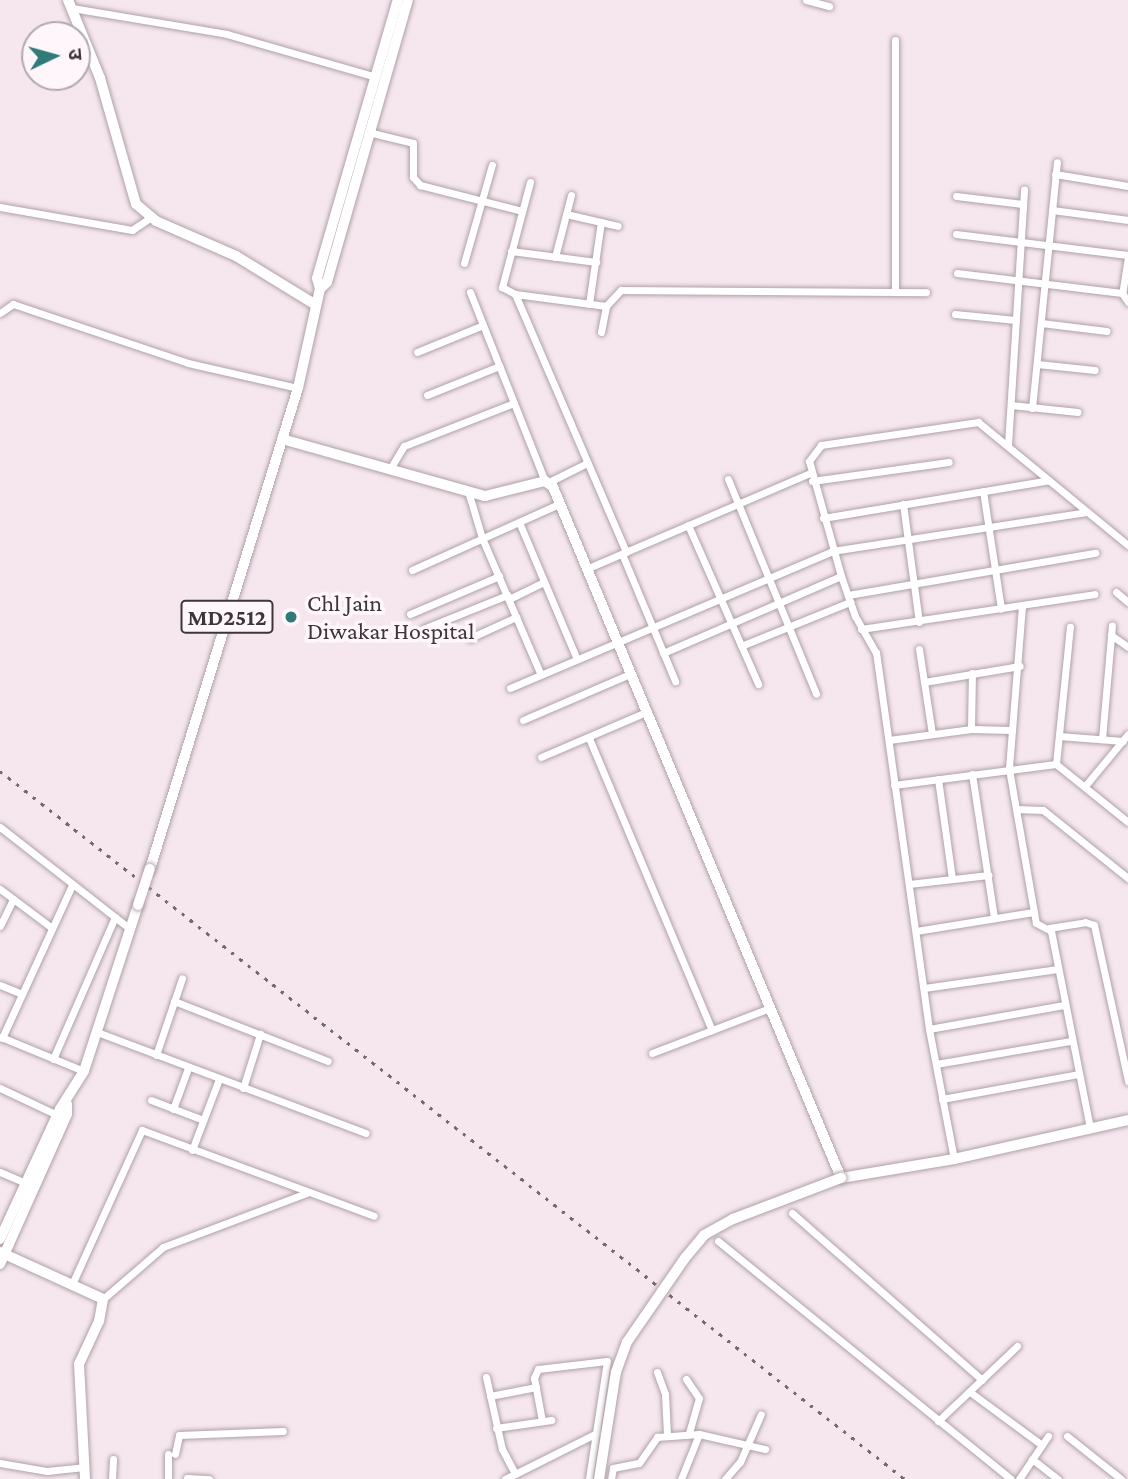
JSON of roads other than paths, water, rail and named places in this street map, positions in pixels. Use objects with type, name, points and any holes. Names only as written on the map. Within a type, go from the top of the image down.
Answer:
[{"type":"main road","name":"MD2512","points":[[0,1239],[57,1115],[67,1104],[84,1072],[150,869],[298,388],[320,289],[317,278],[398,0]]},
{"type":"main road","name":"MD2512","points":[[320,289],[327,282],[408,0]]},
{"type":"main road","name":"MD2512","points":[[1,1256],[67,1114],[67,1104]]},
{"type":"street","points":[[806,0],[829,6]]},
{"type":"street","points":[[70,4],[227,34],[376,77]]},
{"type":"street","points":[[70,4],[100,78],[136,204],[151,217],[236,256],[316,305]]},
{"type":"street","points":[[895,40],[895,291]]},
{"type":"street","points":[[368,132],[412,143],[413,177],[420,185],[522,211]]},
{"type":"street","points":[[1032,408],[1057,162]]},
{"type":"street","points":[[464,263],[492,164]]},
{"type":"street","points":[[1055,174],[1128,186]]},
{"type":"street","points":[[530,182],[502,287],[515,294],[606,306]]},
{"type":"street","points":[[1008,445],[1024,190]]},
{"type":"street","points":[[555,257],[571,195]]},
{"type":"street","points":[[956,196],[1023,204]]},
{"type":"street","points":[[0,207],[132,230],[151,217]]},
{"type":"street","points":[[1052,209],[1128,219]]},
{"type":"street","points":[[566,214],[618,226]]},
{"type":"street","points":[[589,304],[601,222]]},
{"type":"street","points":[[956,234],[1128,256],[1122,293],[1128,302]]},
{"type":"street","points":[[511,251],[596,262]]},
{"type":"street","points":[[957,272],[1122,293]]},
{"type":"street","points":[[601,332],[606,306],[621,290],[926,292]]},
{"type":"street","points":[[470,292],[547,482],[559,504],[841,1178]]},
{"type":"street","points":[[515,294],[675,681]]},
{"type":"street","points":[[0,313],[13,304],[188,363],[298,388]]},
{"type":"street","points":[[955,314],[1016,320]]},
{"type":"street","points":[[1041,323],[1107,331]]},
{"type":"street","points":[[417,352],[483,325]]},
{"type":"street","points":[[1037,364],[1095,370]]},
{"type":"street","points":[[427,395],[499,366]]},
{"type":"street","points":[[390,469],[404,446],[514,403]]},
{"type":"street","points":[[1011,405],[1078,412]]},
{"type":"street","points":[[954,1159],[929,1029],[876,653],[861,629],[832,551],[811,477],[811,454],[821,445],[968,422],[986,426],[1128,545]]},
{"type":"street","points":[[282,439],[468,491],[502,495],[547,482],[585,464]]},
{"type":"street","points":[[586,569],[738,504],[811,477],[949,462]]},
{"type":"street","points":[[728,479],[766,578],[816,694]]},
{"type":"street","points":[[823,518],[1049,480]]},
{"type":"street","points":[[468,491],[482,538],[541,675]]},
{"type":"street","points":[[983,491],[1001,609]]},
{"type":"street","points":[[412,570],[559,504]]},
{"type":"street","points":[[903,504],[919,622]]},
{"type":"street","points":[[510,688],[652,625],[832,551],[1086,512]]},
{"type":"street","points":[[519,522],[578,659]]},
{"type":"street","points":[[688,525],[758,684]]},
{"type":"street","points":[[741,646],[849,598],[914,583],[1095,554]]},
{"type":"street","points":[[410,614],[499,576]]},
{"type":"street","points":[[663,653],[841,576]]},
{"type":"street","points":[[423,629],[544,582]]},
{"type":"street","points":[[1116,592],[1128,602]]},
{"type":"street","points":[[861,629],[1094,594]]},
{"type":"street","points":[[1022,606],[1020,666],[1009,769],[1034,912],[1038,927],[1049,928],[1085,922],[1094,925],[1125,1049],[1128,1081]]},
{"type":"street","points":[[470,638],[516,617]]},
{"type":"street","points":[[1102,739],[1112,625]]},
{"type":"street","points":[[1056,764],[1070,627]]},
{"type":"street","points":[[1111,635],[1128,647]]},
{"type":"street","points":[[919,649],[932,734]]},
{"type":"street","points":[[924,682],[1020,666]]},
{"type":"street","points":[[971,729],[972,673]]},
{"type":"street","points":[[523,720],[630,674]]},
{"type":"street","points":[[541,757],[646,712]]},
{"type":"street","points":[[888,740],[971,729],[1012,730]]},
{"type":"street","points":[[1059,736],[1102,739],[1125,737]]},
{"type":"street","points":[[1085,786],[1125,737]]},
{"type":"street","points":[[589,738],[712,1031]]},
{"type":"street","points":[[894,785],[1056,764],[1128,822]]},
{"type":"street","points":[[972,774],[994,918]]},
{"type":"street","points":[[938,779],[952,878]]},
{"type":"street","points":[[1121,816],[1128,807]]},
{"type":"street","points":[[1016,810],[1043,810],[1128,878]]},
{"type":"street","points":[[0,827],[130,929]]},
{"type":"street","points":[[909,884],[988,875]]},
{"type":"street","points":[[72,885],[1,1037],[84,1072]]},
{"type":"street","points":[[0,889],[52,928]]},
{"type":"street","points":[[0,926],[13,899]]},
{"type":"street","points":[[916,931],[1034,912]]},
{"type":"street","points":[[53,1059],[115,917]]},
{"type":"street","points":[[1049,928],[1090,1128]]},
{"type":"street","points":[[924,988],[1058,969]]},
{"type":"street","points":[[156,1055],[182,978]]},
{"type":"street","points":[[0,985],[22,994]]},
{"type":"street","points":[[174,1001],[328,1060]]},
{"type":"street","points":[[929,1029],[1064,1004]]},
{"type":"street","points":[[652,1054],[770,1008]]},
{"type":"street","points":[[97,1032],[366,1133]]},
{"type":"street","points":[[243,1087],[260,1034]]},
{"type":"street","points":[[936,1065],[1071,1041]]},
{"type":"street","points":[[173,1109],[188,1068]]},
{"type":"street","points":[[942,1099],[1078,1074]]},
{"type":"street","points":[[192,1150],[219,1079]]},
{"type":"street","points":[[0,1088],[57,1115]]},
{"type":"street","points":[[151,1100],[203,1120]]},
{"type":"street","points":[[599,1479],[616,1372],[627,1342],[704,1235],[733,1219],[841,1178],[954,1159],[1128,1120]]},
{"type":"street","points":[[73,1282],[139,1132],[374,1216]]},
{"type":"street","points":[[0,1172],[26,1183]]},
{"type":"street","points":[[85,1479],[79,1364],[99,1321],[103,1299],[163,1247],[307,1192]]},
{"type":"street","points":[[792,1213],[982,1380]]},
{"type":"street","points":[[718,1241],[1011,1479]]},
{"type":"street","points":[[1,1256],[73,1282],[103,1299]]},
{"type":"street","points":[[938,1421],[1017,1346]]},
{"type":"street","points":[[542,1421],[535,1373],[541,1368],[607,1361],[589,1479]]},
{"type":"street","points":[[657,1371],[665,1394],[667,1435]]},
{"type":"street","points":[[486,1377],[496,1429],[515,1473]]},
{"type":"street","points":[[686,1379],[699,1398],[689,1434]]},
{"type":"street","points":[[489,1396],[536,1387]]},
{"type":"street","points":[[970,1392],[1042,1445]]},
{"type":"street","points":[[726,1479],[749,1445],[761,1414]]},
{"type":"street","points":[[496,1429],[551,1420]]},
{"type":"street","points":[[167,1479],[171,1454],[179,1435],[283,1431]]},
{"type":"street","points":[[505,1479],[597,1433]]},
{"type":"street","points":[[611,1479],[613,1468],[635,1466],[652,1439],[667,1435],[699,1434],[765,1449]]},
{"type":"street","points":[[681,1479],[699,1434]]},
{"type":"street","points":[[1019,1479],[1048,1436]]},
{"type":"street","points":[[1067,1436],[1121,1479]]},
{"type":"street","points":[[112,1479],[113,1459]]},
{"type":"street","points":[[1032,1459],[1058,1479]]},
{"type":"street","points":[[0,1463],[47,1475],[84,1467]]},
{"type":"street","points":[[187,1477],[209,1479]]},
{"type":"railway","points":[[0,771],[905,1479]]},
{"type":"place","name":"Chl Jain Diwakar Hospital","points":[[291,617]]}]
